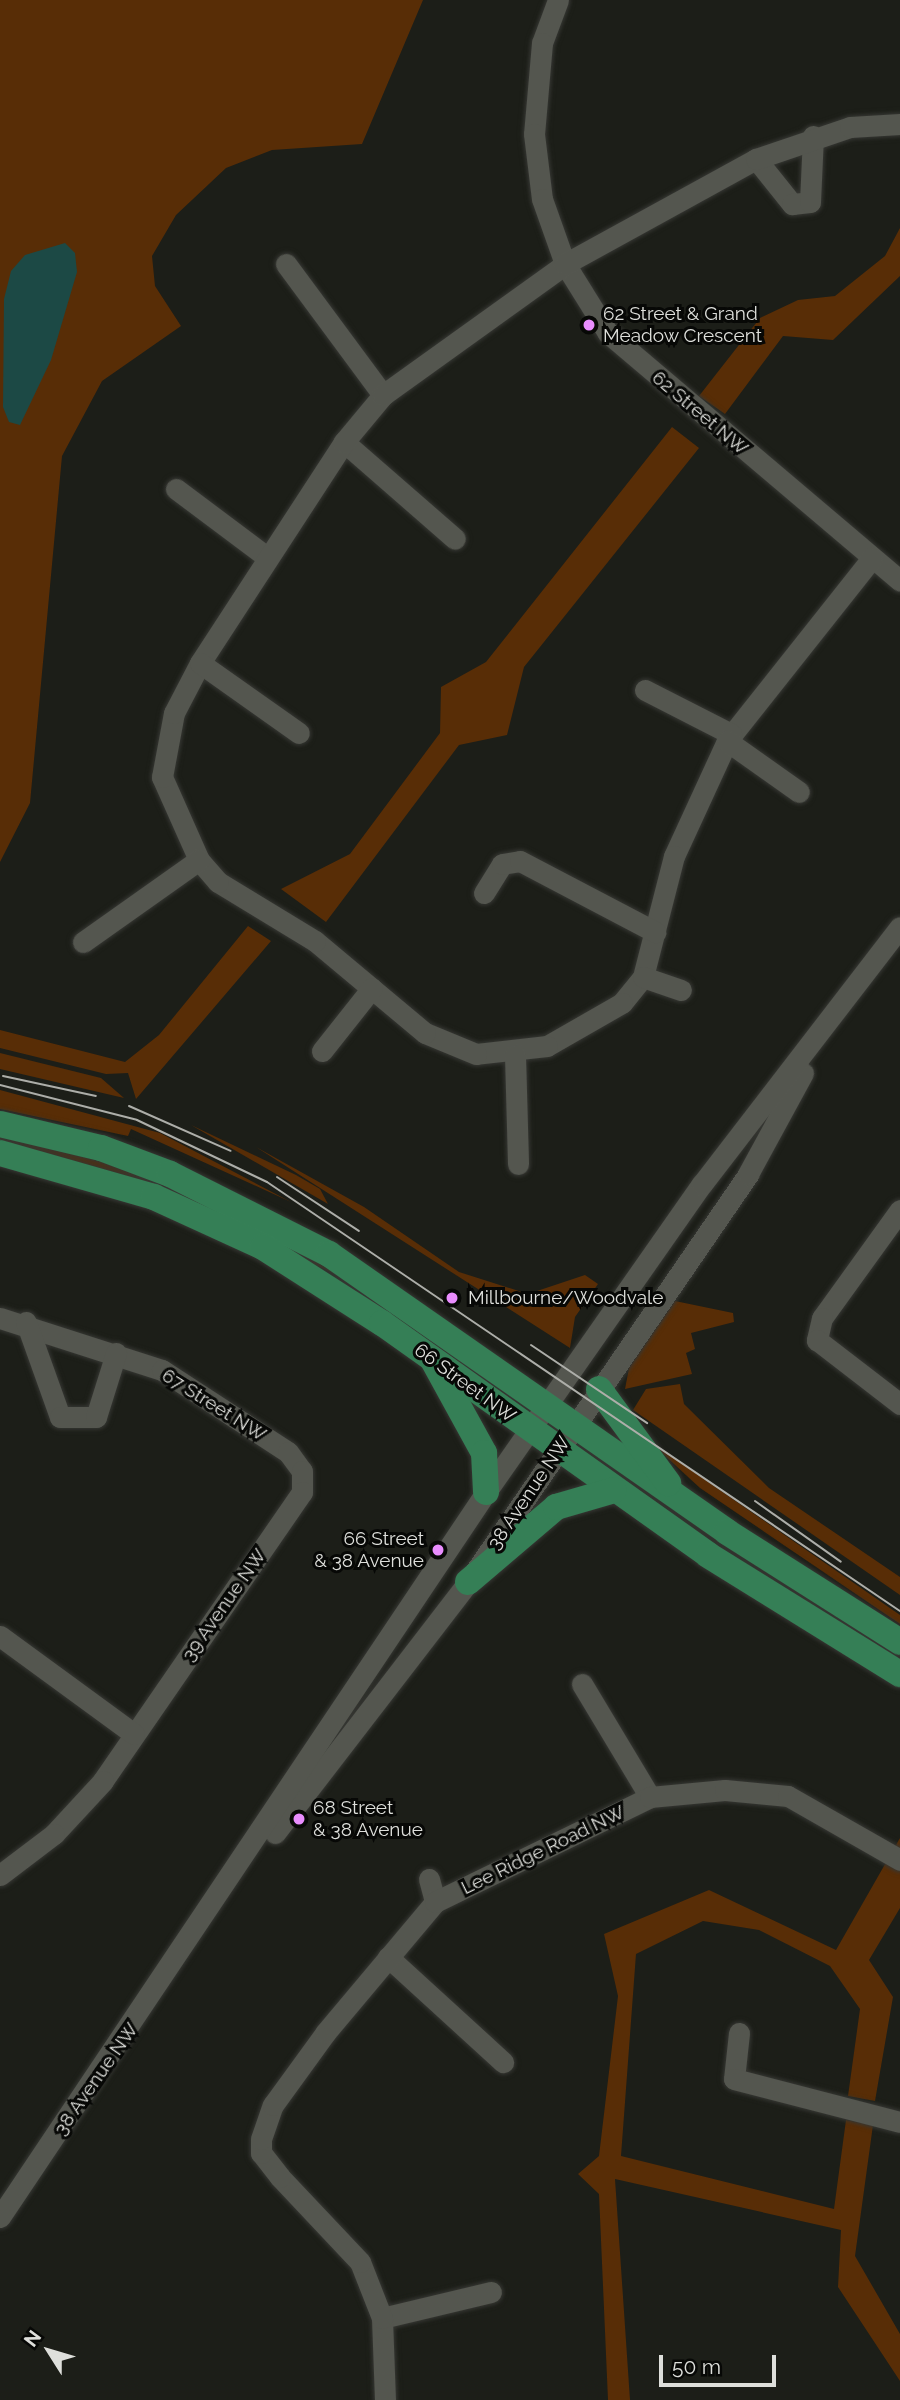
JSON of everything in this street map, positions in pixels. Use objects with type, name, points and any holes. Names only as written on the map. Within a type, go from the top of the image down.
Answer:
[{"type":"main road","name":"66 Street NW","points":[[0,1124],[101,1148],[257,1214],[404,1302],[672,1492],[900,1642]]},
{"type":"main road","name":"66 Street NW","points":[[0,1153],[211,1220],[318,1280],[614,1490],[900,1674]]},
{"type":"main road","points":[[434,1362],[449,1399],[484,1453],[486,1492]]},
{"type":"main road","points":[[599,1389],[661,1466],[672,1492]]},
{"type":"main road","points":[[468,1582],[556,1507],[614,1490]]},
{"type":"street","name":"62 Street NW","points":[[558,0],[542,43],[534,134],[542,199],[565,264],[608,333],[900,581]]},
{"type":"street","points":[[872,558],[729,738],[674,856],[643,978],[622,1003],[574,1035],[515,1055],[476,1054],[425,1033],[315,941],[218,882],[199,860],[162,777],[174,713],[200,663],[344,442],[383,395],[565,264],[756,159],[813,136],[900,124]]},
{"type":"street","points":[[756,159],[792,204],[810,202],[813,136]]},
{"type":"street","points":[[286,264],[383,395]]},
{"type":"street","points":[[344,442],[455,539]]},
{"type":"street","points":[[176,489],[267,557]]},
{"type":"street","points":[[200,663],[299,733]]},
{"type":"street","points":[[645,690],[729,738],[799,792]]},
{"type":"street","points":[[83,942],[199,860]]},
{"type":"street","points":[[484,893],[502,864],[520,861],[655,932]]},
{"type":"street","name":"38 Avenue NW","points":[[0,2217],[192,1940],[486,1492],[702,1184],[831,1021],[900,927]]},
{"type":"street","points":[[643,978],[681,990]]},
{"type":"street","points":[[322,1051],[372,988]]},
{"type":"street","name":"38 Avenue NW","points":[[192,1940],[468,1582],[748,1174],[831,1021]]},
{"type":"street","points":[[515,1055],[518,1164]]},
{"type":"street","points":[[900,1210],[822,1318],[817,1340],[900,1404]]},
{"type":"street","name":"67 Street NW","points":[[1,1318],[26,1322],[162,1370],[288,1452],[302,1471]]},
{"type":"street","points":[[26,1322],[60,1417],[96,1417],[116,1353]]},
{"type":"street","name":"39 Avenue NW","points":[[0,1875],[54,1834],[103,1781],[302,1492],[302,1471]]},
{"type":"street","points":[[0,1636],[134,1734]]},
{"type":"street","name":"Lee Ridge Road NW","points":[[582,1684],[650,1797]]},
{"type":"street","name":"Lee Ridge Road NW","points":[[386,2400],[382,2318],[360,2262],[261,2153],[273,2105],[388,1957],[435,1902],[650,1797],[725,1790],[788,1796],[900,1860]]},
{"type":"street","name":"Lee Ridge Road NW","points":[[429,1879],[435,1902]]},
{"type":"street","points":[[388,1957],[503,2062]]},
{"type":"street","points":[[739,2033],[734,2078],[900,2122]]},
{"type":"street","points":[[382,2318],[491,2292]]},
{"type":"shaded area","points":[[0,0],[423,0],[362,144],[272,150],[226,168],[176,215],[152,256],[155,286],[181,326],[102,381],[62,456],[30,803],[0,862]]},
{"type":"shaded area","points":[[900,228],[900,276],[833,340],[783,336],[725,414],[699,396],[760,318],[798,300],[835,296],[885,256]]},
{"type":"shaded area","points":[[672,427],[699,448],[524,667],[507,735],[459,745],[326,922],[281,889],[350,854],[440,733],[441,687],[486,662]]},
{"type":"shaded area","points":[[248,926],[271,941],[136,1099],[128,1073],[106,1074],[0,1048],[0,1030],[125,1062],[159,1035]]},
{"type":"shaded area","points":[[0,1053],[101,1078],[124,1098],[0,1069]]},
{"type":"shaded area","points":[[0,1090],[160,1133],[291,1202],[131,1129],[128,1136],[0,1109]]},
{"type":"shaded area","points":[[191,1125],[296,1175],[320,1189],[328,1204]]},
{"type":"shaded area","points":[[0,1133],[143,1174],[293,1245],[335,1274],[121,1174],[0,1140]]},
{"type":"shaded area","points":[[256,1147],[364,1207],[459,1272],[528,1294],[585,1275],[598,1284],[575,1317],[570,1348]]},
{"type":"shaded area","points":[[675,1301],[733,1313],[734,1322],[691,1333],[695,1349],[686,1353],[692,1374],[625,1389],[629,1368]]},
{"type":"shaded area","points":[[680,1384],[684,1404],[769,1488],[900,1577],[900,1595],[633,1410],[646,1389]]},
{"type":"shaded area","points":[[649,1441],[900,1615],[900,1624],[700,1488]]},
{"type":"shaded area","points":[[900,1838],[900,1908],[869,1960],[893,1997],[875,2101],[848,2096],[860,2009],[830,1966],[759,1930],[703,1921],[636,1954],[621,2156],[834,2209],[846,2120],[873,2125],[855,2256],[900,2334],[900,2381],[838,2287],[841,2230],[615,2179],[630,2400],[608,2400],[599,2194],[578,2174],[599,2156],[618,1996],[604,1934],[709,1890],[836,1950]]},
{"type":"water","points":[[65,243],[75,253],[77,272],[51,360],[20,425],[9,422],[3,407],[4,299],[11,271],[25,255]]},
{"type":"tram line","points":[[3,1076],[96,1096]]},
{"type":"tram line","points":[[0,1085],[137,1120],[267,1182],[900,1611]]},
{"type":"tram line","points":[[129,1106],[231,1151]]},
{"type":"tram line","points":[[277,1177],[359,1231]]},
{"type":"tram line","points":[[531,1345],[647,1423]]},
{"type":"tram line","points":[[755,1501],[841,1562]]},
{"type":"place","name":"62 Street & Grand Meadow Crescent","points":[[589,325]]},
{"type":"place","name":"Millbourne/Woodvale","points":[[452,1298]]},
{"type":"place","name":"66 Street & 38 Avenue","points":[[438,1550]]},
{"type":"place","name":"68 Street & 38 Avenue","points":[[299,1819]]}]
